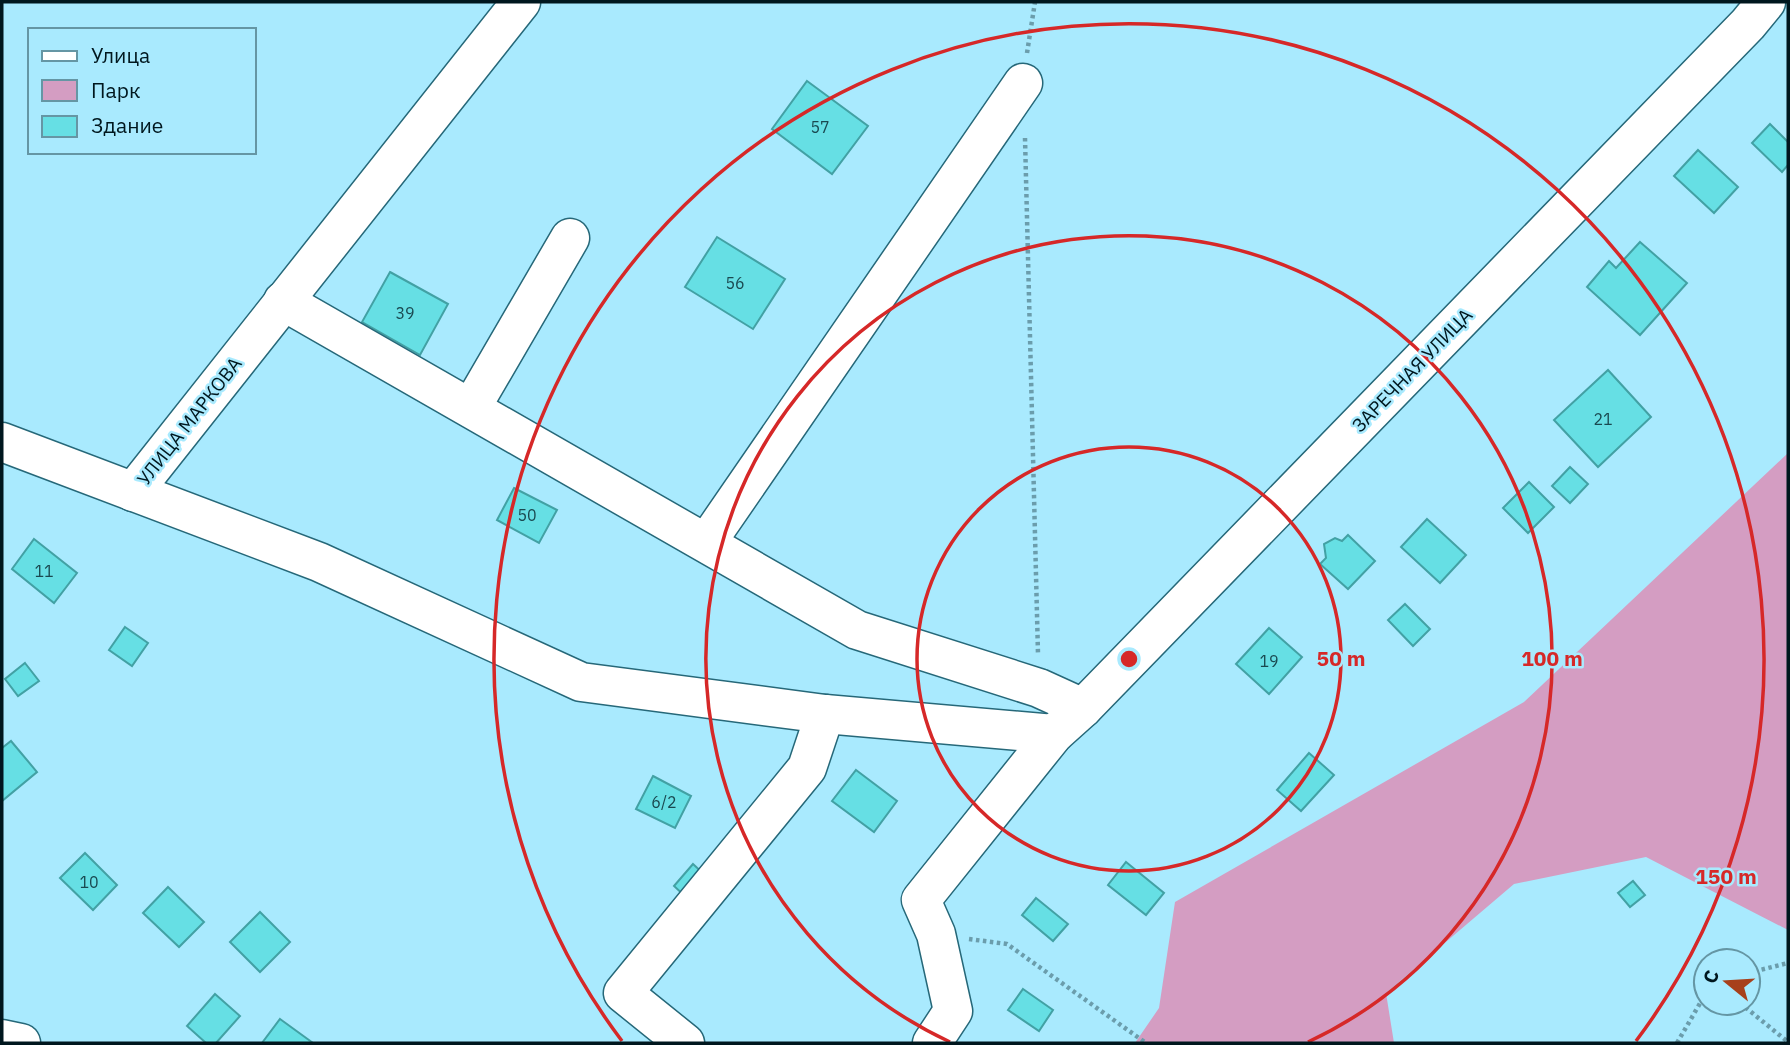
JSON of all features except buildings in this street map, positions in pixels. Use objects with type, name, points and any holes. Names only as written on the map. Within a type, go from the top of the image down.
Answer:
[{"type":"street","name":"УЛИЦА МАРКОВА","points":[[521,2],[133,492],[319,562],[581,682],[825,714],[1054,734]]},
{"type":"street","name":"ЗАРЕЧНАЯ УЛИЦА","points":[[936,934],[921,901],[1054,734],[1083,708],[1729,44],[1766,2]]},
{"type":"street","points":[[707,542],[1023,83]]},
{"type":"street","points":[[471,408],[570,238]]},
{"type":"street","points":[[283,301],[857,630],[1039,688],[1083,708]]},
{"type":"street","points":[[2,442],[133,492]]},
{"type":"street","points":[[685,1043],[623,993],[807,768],[825,714]]},
{"type":"street","points":[[932,1043],[953,1011],[936,934]]},
{"type":"street","points":[[2,1039],[21,1043]]},
{"type":"path","points":[[1035,2],[1023,83],[1039,688]]},
{"type":"path","points":[[936,934],[1007,944],[1146,1043]]},
{"type":"path","points":[[1762,970],[1788,963]]},
{"type":"path","points":[[1677,1043],[1692,1017]]},
{"type":"path","points":[[1757,1017],[1788,1042]]},
{"type":"green space","points":[[1788,453],[1788,930],[1646,857],[1514,884],[1386,993],[1394,1043],[1135,1043],[1159,1008],[1175,902],[1524,702]]}]
